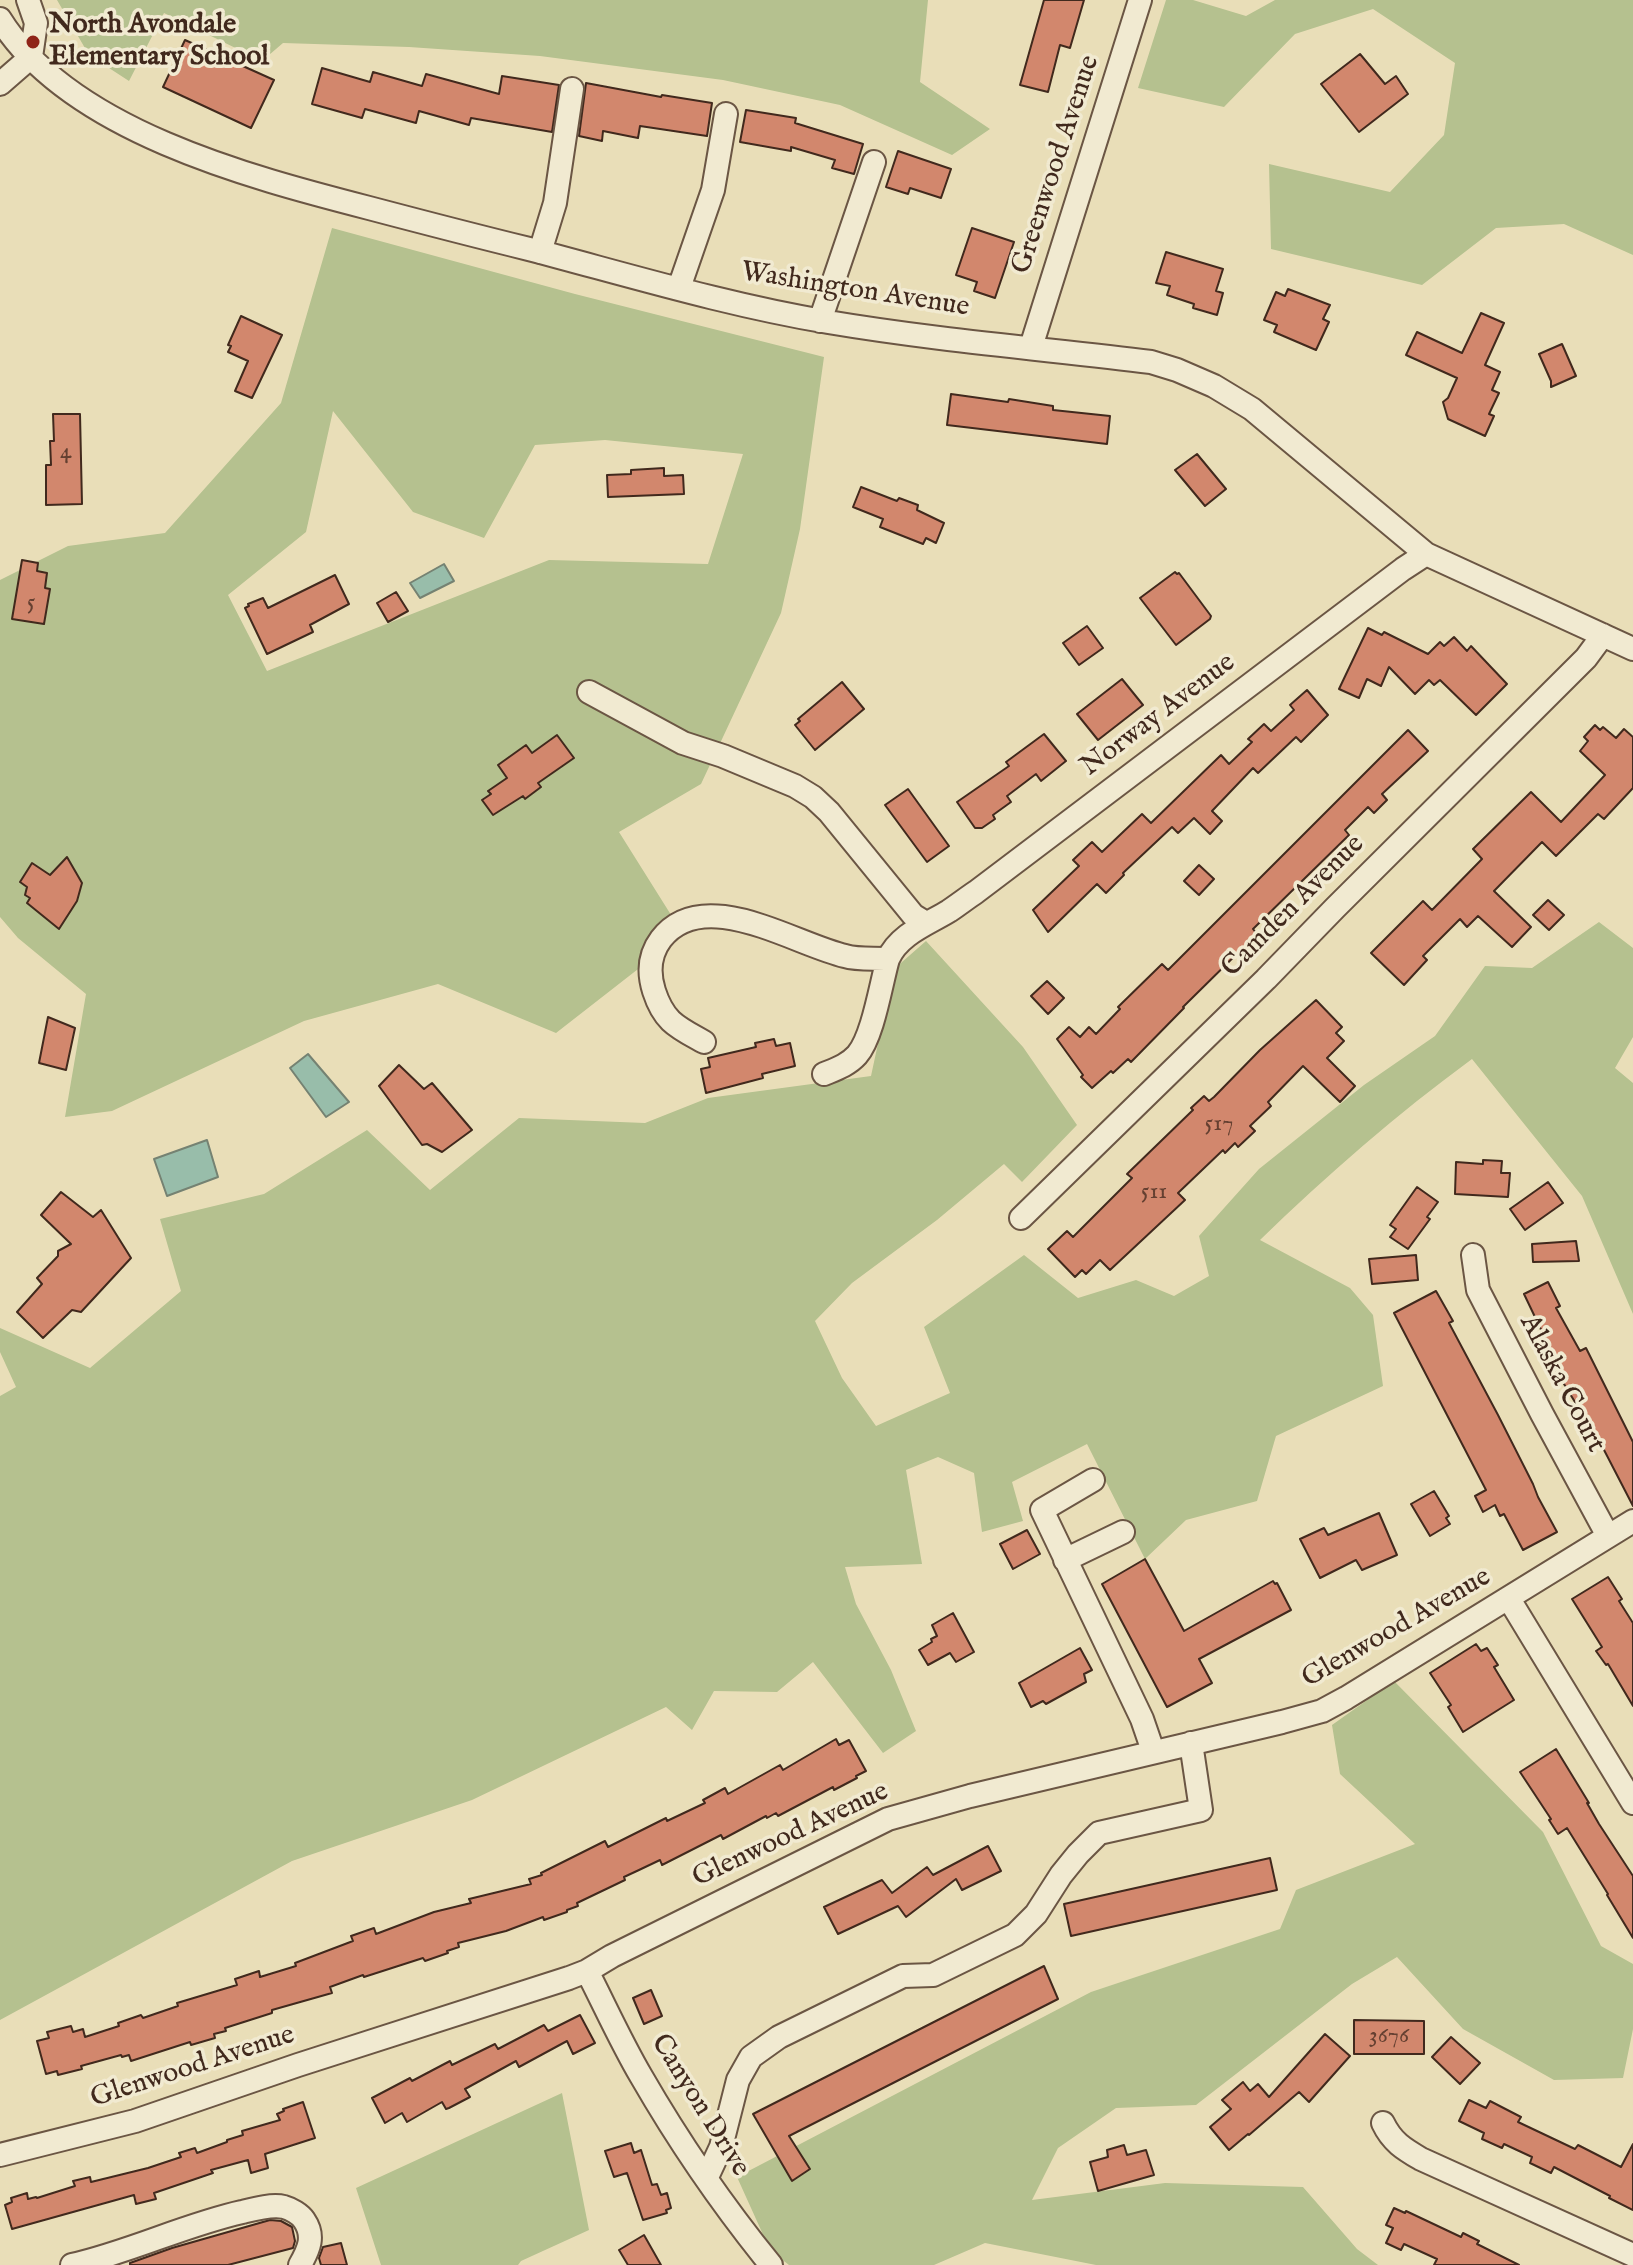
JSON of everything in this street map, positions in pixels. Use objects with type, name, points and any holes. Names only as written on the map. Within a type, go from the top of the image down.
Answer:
[{"type":"street","points":[[0,84],[31,57],[36,23],[28,0]]},
{"type":"street","name":"Greenwood Avenue","points":[[1031,347],[1140,0]]},
{"type":"street","name":"Washington Avenue","points":[[0,19],[31,57],[83,102],[184,150],[281,185],[761,309],[820,321],[1151,362],[1177,370],[1214,386],[1252,409],[1426,554],[1633,649]]},
{"type":"street","points":[[540,252],[555,203],[572,89]]},
{"type":"street","points":[[679,288],[713,190],[726,114]]},
{"type":"street","points":[[820,321],[874,162]]},
{"type":"street","name":"Norway Avenue","points":[[888,959],[899,943],[976,892],[1426,554]]},
{"type":"street","name":"Camden Avenue","points":[[1021,1218],[1266,979],[1586,658],[1603,635]]},
{"type":"street","points":[[589,692],[683,743],[731,759],[795,786],[813,797],[829,812],[913,915],[926,923]]},
{"type":"street","points":[[704,1042],[672,1024],[658,1003],[650,978],[651,956],[662,938],[676,924],[699,917],[722,916],[847,957],[888,959],[863,1046],[844,1065],[824,1074]]},
{"type":"street","name":"Alaska Court","points":[[1473,1255],[1478,1290],[1608,1536]]},
{"type":"street","points":[[1093,1480],[1042,1510],[1142,1719],[1153,1751]]},
{"type":"street","name":"Glenwood Avenue","points":[[0,2155],[135,2121],[587,1971],[888,1819],[970,1796],[1322,1711],[1633,1521]]},
{"type":"street","points":[[1065,1560],[1123,1532]]},
{"type":"street","points":[[1509,1599],[1633,1803]]},
{"type":"street","points":[[707,2177],[721,2147],[738,2080],[751,2057],[779,2037],[903,1976],[933,1975],[1015,1935],[1036,1914],[1061,1875],[1099,1833],[1201,1810],[1191,1743]]},
{"type":"street","name":"Canyon Drive","points":[[587,1971],[640,2075],[748,2237],[771,2265]]},
{"type":"street","points":[[1383,2123],[1397,2145],[1421,2159],[1633,2255]]},
{"type":"street","points":[[72,2265],[209,2219],[256,2208],[282,2206],[301,2215],[310,2230],[309,2249],[300,2265]]},
{"type":"shaded area","points":[[57,0],[928,0],[920,82],[990,129],[952,155],[840,105],[723,80],[540,56],[283,43],[262,61],[164,13],[129,81],[89,55]]},
{"type":"shaded area","points":[[1166,0],[1193,0],[1246,16],[1275,0],[1633,0],[1633,255],[1564,224],[1496,228],[1422,285],[1271,249],[1269,164],[1390,192],[1444,135],[1455,63],[1373,9],[1295,34],[1224,107],[1138,88]]},
{"type":"shaded area","points":[[332,228],[824,357],[800,529],[781,613],[701,784],[619,832],[683,934],[556,1033],[438,984],[304,1021],[112,1111],[65,1117],[86,994],[18,938],[0,917],[0,580],[68,546],[165,533],[281,403]],"holes":[[[333,411],[413,512],[484,538],[535,445],[605,440],[743,454],[708,564],[549,560],[267,671],[228,595],[306,532]]]},
{"type":"shaded area","points":[[444,564],[454,581],[420,598],[410,583]]},
{"type":"shaded area","points":[[1599,922],[1633,948],[1633,1037],[1615,1068],[1633,1083],[1633,1314],[1582,1196],[1472,1059],[1363,1146],[1260,1240],[1350,1288],[1373,1315],[1383,1386],[1276,1436],[1257,1501],[1186,1520],[1145,1559],[1087,1444],[1012,1482],[1023,1521],[982,1532],[974,1473],[938,1457],[906,1470],[922,1564],[845,1567],[856,1604],[891,1670],[916,1731],[883,1753],[813,1662],[777,1692],[714,1691],[692,1730],[666,1707],[472,1800],[292,1861],[0,2020],[0,1396],[16,1387],[0,1352],[0,1328],[90,1368],[181,1291],[160,1219],[264,1194],[367,1130],[430,1190],[519,1118],[645,1123],[708,1098],[871,1076],[894,969],[926,941],[1023,1047],[1077,1125],[1022,1182],[1004,1164],[937,1220],[852,1283],[815,1321],[842,1378],[876,1426],[950,1393],[924,1327],[1024,1255],[1078,1298],[1136,1280],[1174,1296],[1209,1276],[1199,1236],[1259,1169],[1364,1085],[1435,1036],[1485,966],[1532,968]]},
{"type":"shaded area","points":[[308,1054],[349,1102],[326,1117],[290,1068]]},
{"type":"shaded area","points":[[207,1140],[218,1177],[167,1196],[154,1159]]},
{"type":"shaded area","points":[[1394,1681],[1543,1832],[1601,1946],[1633,1964],[1633,2029],[1623,2078],[1554,2080],[1463,2029],[1397,1957],[1352,1984],[1196,2105],[1116,2108],[1058,2148],[1032,2200],[1165,2183],[1303,2187],[1357,2249],[1378,2265],[1096,2265],[985,2243],[934,2265],[789,2265],[770,2250],[737,2177],[1091,1992],[1280,1929],[1296,1890],[1415,1844],[1340,1774],[1332,1725]]},
{"type":"shaded area","points":[[562,2093],[589,2230],[518,2265],[381,2265],[356,2188]]},
{"type":"building","points":[[1044,0],[1084,0],[1070,48],[1060,45],[1048,92],[1020,85]]},
{"type":"building","points":[[185,40],[274,80],[251,128],[163,87]]},
{"type":"building","points":[[1360,54],[1385,84],[1396,76],[1408,94],[1359,132],[1321,84]]},
{"type":"building","points":[[322,68],[370,82],[373,72],[422,86],[426,74],[499,94],[502,76],[559,85],[552,132],[471,118],[469,125],[419,111],[416,123],[365,109],[362,118],[312,104]]},
{"type":"building","points":[[586,83],[712,103],[707,136],[640,126],[638,138],[603,131],[602,141],[579,136]]},
{"type":"building","points":[[746,110],[796,118],[795,123],[863,144],[854,174],[832,168],[835,160],[791,147],[791,151],[740,142]]},
{"type":"building","points":[[898,151],[951,169],[941,198],[910,188],[908,194],[886,187]]},
{"type":"building","points":[[972,228],[1014,242],[995,298],[974,291],[977,282],[956,275]]},
{"type":"building","points":[[1166,252],[1223,269],[1216,291],[1223,293],[1217,315],[1193,308],[1194,304],[1167,295],[1170,286],[1156,283]]},
{"type":"building","points":[[1288,289],[1330,305],[1323,319],[1329,322],[1316,350],[1274,332],[1277,325],[1264,320],[1276,292],[1285,296]]},
{"type":"building","points":[[1481,313],[1504,323],[1485,365],[1500,372],[1492,390],[1499,393],[1489,414],[1494,416],[1485,436],[1448,419],[1443,402],[1457,378],[1406,355],[1417,332],[1462,353]]},
{"type":"building","points":[[241,316],[282,335],[252,398],[235,391],[248,361],[228,352]]},
{"type":"building","points":[[1562,344],[1576,376],[1551,387],[1539,354]]},
{"type":"building","points":[[951,394],[1008,402],[1009,399],[1053,406],[1053,410],[1110,416],[1107,444],[947,425]]},
{"type":"building","points":[[53,414],[80,414],[82,504],[46,505],[46,465],[51,465],[50,441],[54,441]]},
{"type":"building","points":[[1197,454],[1226,489],[1205,506],[1175,470]]},
{"type":"building","points":[[664,468],[664,476],[683,475],[684,494],[608,497],[607,475]]},
{"type":"building","points":[[861,487],[897,501],[899,498],[918,505],[917,510],[944,523],[936,543],[926,538],[923,544],[880,527],[883,519],[853,507]]},
{"type":"building","points":[[22,560],[38,563],[37,571],[47,573],[45,588],[50,589],[44,624],[12,619]]},
{"type":"building","points":[[1175,572],[1179,573],[1211,616],[1176,645],[1140,598]]},
{"type":"building","points":[[335,575],[349,604],[310,625],[313,632],[267,654],[245,608],[248,604],[263,598],[268,608]]},
{"type":"building","points":[[396,592],[408,611],[388,622],[377,603]]},
{"type":"building","points":[[1087,626],[1103,648],[1079,665],[1063,643]]},
{"type":"building","points":[[1368,628],[1382,635],[1384,632],[1428,654],[1440,642],[1444,646],[1454,637],[1467,651],[1471,646],[1507,684],[1476,715],[1440,680],[1434,685],[1429,680],[1415,694],[1389,667],[1381,686],[1367,679],[1359,698],[1339,689]]},
{"type":"building","points":[[1122,679],[1143,705],[1098,740],[1077,714]]},
{"type":"building","points":[[842,682],[864,709],[815,750],[795,725],[800,721],[798,719]]},
{"type":"building","points":[[1307,690],[1328,715],[1301,742],[1296,737],[1258,773],[1253,768],[1212,811],[1222,821],[1210,834],[1194,818],[1178,833],[1172,827],[1106,893],[1097,884],[1048,932],[1033,910],[1079,866],[1073,860],[1092,842],[1102,852],[1142,814],[1151,823],[1221,755],[1229,764],[1252,742],[1248,739],[1264,724],[1271,731],[1294,710],[1290,705]]},
{"type":"building","points":[[1595,725],[1600,730],[1603,727],[1616,738],[1624,729],[1633,737],[1633,788],[1604,819],[1598,814],[1556,856],[1542,842],[1494,891],[1531,927],[1512,947],[1478,916],[1467,927],[1460,919],[1423,956],[1427,960],[1404,985],[1371,953],[1423,901],[1432,910],[1482,859],[1473,849],[1531,792],[1561,822],[1605,775],[1580,751],[1588,741],[1584,737]]},
{"type":"building","points":[[1408,730],[1428,751],[1382,794],[1387,800],[1374,813],[1368,807],[1345,830],[1349,835],[1253,929],[1257,934],[1131,1062],[1128,1059],[1092,1088],[1081,1077],[1083,1075],[1057,1039],[1069,1027],[1080,1037],[1089,1027],[1096,1034],[1120,1009],[1118,1007],[1162,964],[1168,970]]},
{"type":"building","points":[[1044,734],[1066,761],[1041,781],[1036,774],[1007,796],[1011,802],[993,815],[995,819],[982,828],[975,828],[957,802],[1009,766],[1006,762]]},
{"type":"building","points":[[557,735],[574,758],[538,783],[541,787],[525,799],[523,796],[493,815],[482,800],[491,794],[488,791],[507,778],[498,765],[526,745],[532,753]]},
{"type":"building","points":[[908,789],[949,846],[927,862],[885,805]]},
{"type":"building","points":[[67,857],[82,883],[77,901],[59,929],[27,903],[30,898],[25,895],[27,887],[20,882],[32,863],[50,875]]},
{"type":"building","points":[[1199,865],[1214,879],[1199,895],[1184,881]]},
{"type":"building","points":[[1548,900],[1564,915],[1549,930],[1533,915]]},
{"type":"building","points":[[1047,981],[1064,998],[1048,1014],[1031,996]]},
{"type":"building","points":[[1316,1000],[1342,1027],[1336,1033],[1344,1041],[1327,1058],[1355,1086],[1340,1102],[1303,1066],[1268,1102],[1271,1106],[1250,1126],[1255,1131],[1238,1147],[1235,1143],[1225,1153],[1223,1150],[1178,1193],[1185,1200],[1110,1270],[1100,1260],[1086,1274],[1082,1270],[1075,1277],[1048,1249],[1067,1231],[1073,1237],[1132,1178],[1127,1174],[1193,1110],[1191,1108],[1204,1096],[1209,1101],[1214,1097]]},
{"type":"building","points":[[48,1017],[75,1028],[66,1070],[39,1063]]},
{"type":"building","points":[[774,1039],[776,1046],[790,1043],[795,1066],[706,1093],[701,1069],[710,1067],[708,1058],[756,1047],[755,1043]]},
{"type":"building","points":[[399,1065],[424,1089],[432,1083],[472,1130],[442,1152],[427,1144],[422,1145],[379,1086]]},
{"type":"building","points":[[1483,1160],[1502,1161],[1501,1173],[1510,1173],[1508,1197],[1455,1194],[1456,1162],[1483,1164]]},
{"type":"building","points":[[1548,1182],[1563,1203],[1525,1230],[1510,1209]]},
{"type":"building","points":[[1417,1187],[1438,1202],[1427,1217],[1430,1219],[1408,1249],[1390,1237],[1396,1229],[1390,1225]]},
{"type":"building","points":[[61,1192],[93,1217],[101,1210],[131,1258],[81,1312],[72,1310],[43,1338],[17,1312],[42,1284],[37,1278],[58,1256],[58,1251],[71,1244],[41,1215]]},
{"type":"building","points":[[1576,1241],[1579,1261],[1533,1262],[1532,1244]]},
{"type":"building","points":[[1416,1255],[1418,1280],[1372,1284],[1369,1259]]},
{"type":"building","points":[[1548,1282],[1560,1306],[1556,1308],[1580,1351],[1586,1348],[1633,1442],[1633,1506],[1540,1341],[1545,1338],[1524,1294]]},
{"type":"building","points":[[1436,1291],[1453,1321],[1449,1323],[1557,1532],[1523,1550],[1504,1514],[1500,1516],[1495,1505],[1483,1512],[1475,1496],[1486,1490],[1394,1313]]},
{"type":"building","points":[[1434,1491],[1449,1516],[1446,1518],[1450,1524],[1430,1536],[1411,1504]]},
{"type":"building","points":[[1379,1513],[1397,1555],[1362,1570],[1356,1560],[1320,1578],[1300,1539],[1324,1528],[1328,1535]]},
{"type":"building","points":[[1027,1530],[1040,1554],[1013,1569],[1000,1544]]},
{"type":"building","points":[[1145,1559],[1184,1631],[1273,1581],[1291,1610],[1199,1659],[1212,1683],[1167,1707],[1102,1584]]},
{"type":"building","points":[[1608,1577],[1633,1623],[1633,1706],[1608,1664],[1596,1651],[1602,1647],[1572,1599]]},
{"type":"building","points":[[953,1613],[974,1652],[956,1662],[950,1653],[928,1665],[919,1650],[937,1636],[932,1625]]},
{"type":"building","points":[[1476,1644],[1481,1651],[1487,1648],[1498,1665],[1494,1667],[1514,1700],[1463,1732],[1448,1707],[1451,1705],[1430,1673]]},
{"type":"building","points":[[1080,1648],[1092,1670],[1084,1674],[1086,1682],[1046,1704],[1043,1701],[1031,1707],[1019,1683]]},
{"type":"building","points":[[836,1739],[839,1745],[849,1740],[866,1771],[857,1778],[778,1816],[776,1813],[766,1816],[723,1839],[721,1835],[662,1865],[660,1860],[577,1903],[578,1906],[567,1912],[458,1943],[459,1947],[448,1953],[425,1961],[423,1958],[363,1975],[330,1987],[332,1993],[272,2010],[272,2013],[225,2028],[226,2031],[214,2034],[215,2038],[191,2045],[190,2042],[131,2061],[129,2055],[121,2055],[81,2066],[82,2069],[58,2075],[57,2071],[46,2074],[37,2041],[49,2038],[47,2032],[71,2026],[73,2032],[83,2029],[85,2037],[141,2015],[143,2018],[178,2006],[177,2003],[237,1985],[235,1979],[259,1971],[260,1977],[296,1966],[295,1963],[353,1941],[351,1936],[374,1928],[376,1934],[434,1912],[471,1903],[469,1899],[531,1884],[529,1879],[605,1841],[608,1847],[666,1818],[667,1821],[705,1803],[703,1800],[725,1788],[728,1794],[780,1765],[783,1770]]},
{"type":"building","points":[[1556,1749],[1633,1876],[1633,1938],[1567,1828],[1558,1834],[1520,1772]]},
{"type":"building","points":[[988,1846],[1001,1871],[962,1890],[956,1879],[906,1917],[898,1906],[838,1934],[824,1907],[882,1880],[892,1893],[927,1867],[933,1875]]},
{"type":"building","points":[[1270,1858],[1277,1890],[1071,1936],[1064,1904]]},
{"type":"building","points":[[1044,1966],[1058,1999],[789,2136],[810,2169],[792,2181],[753,2114]]},
{"type":"building","points":[[651,1990],[662,2016],[644,2024],[633,1998]]},
{"type":"building","points":[[580,2015],[595,2043],[573,2054],[567,2041],[519,2067],[516,2061],[465,2089],[470,2097],[449,2108],[446,2109],[442,2102],[407,2122],[402,2113],[385,2123],[372,2098],[450,2061],[452,2065],[495,2044],[498,2049],[544,2025],[548,2031]]},
{"type":"building","points":[[1354,2020],[1424,2021],[1424,2054],[1354,2054]]},
{"type":"building","points":[[1325,2034],[1350,2056],[1309,2102],[1299,2092],[1229,2150],[1210,2127],[1231,2109],[1222,2100],[1243,2082],[1250,2091],[1258,2084],[1269,2097]]},
{"type":"building","points":[[1451,2037],[1480,2063],[1460,2084],[1432,2057]]},
{"type":"building","points":[[1469,2100],[1486,2108],[1490,2101],[1521,2117],[1518,2122],[1575,2149],[1578,2145],[1621,2167],[1633,2144],[1633,2210],[1554,2167],[1551,2173],[1530,2163],[1532,2157],[1504,2144],[1502,2148],[1482,2139],[1484,2133],[1459,2121]]},
{"type":"building","points":[[303,2102],[315,2138],[265,2154],[268,2168],[251,2173],[248,2160],[211,2170],[213,2173],[154,2193],[156,2199],[136,2204],[134,2195],[12,2229],[5,2205],[12,2202],[11,2198],[27,2193],[28,2199],[37,2198],[75,2186],[73,2181],[90,2177],[91,2182],[148,2168],[181,2157],[179,2153],[195,2148],[197,2153],[243,2135],[242,2131],[280,2120],[277,2114],[283,2109]]},
{"type":"building","points":[[631,2143],[634,2153],[641,2150],[652,2185],[657,2184],[661,2195],[667,2193],[671,2208],[666,2210],[667,2213],[643,2220],[627,2173],[614,2177],[605,2151]]},
{"type":"building","points":[[1124,2145],[1127,2155],[1146,2150],[1154,2175],[1098,2191],[1090,2162],[1108,2157],[1107,2150]]},
{"type":"building","points":[[1394,2208],[1461,2237],[1463,2233],[1479,2241],[1477,2244],[1519,2265],[1434,2265],[1437,2259],[1404,2244],[1401,2250],[1386,2243],[1393,2228],[1386,2225]]},
{"type":"building","points":[[270,2220],[292,2227],[293,2248],[228,2265],[130,2265],[172,2248]]},
{"type":"building","points":[[644,2235],[661,2265],[628,2265],[619,2250]]},
{"type":"building","points":[[341,2243],[347,2265],[321,2265],[319,2258],[323,2247]]},
{"type":"place","name":"North Avondale Elementary School","points":[[33,42]]}]
